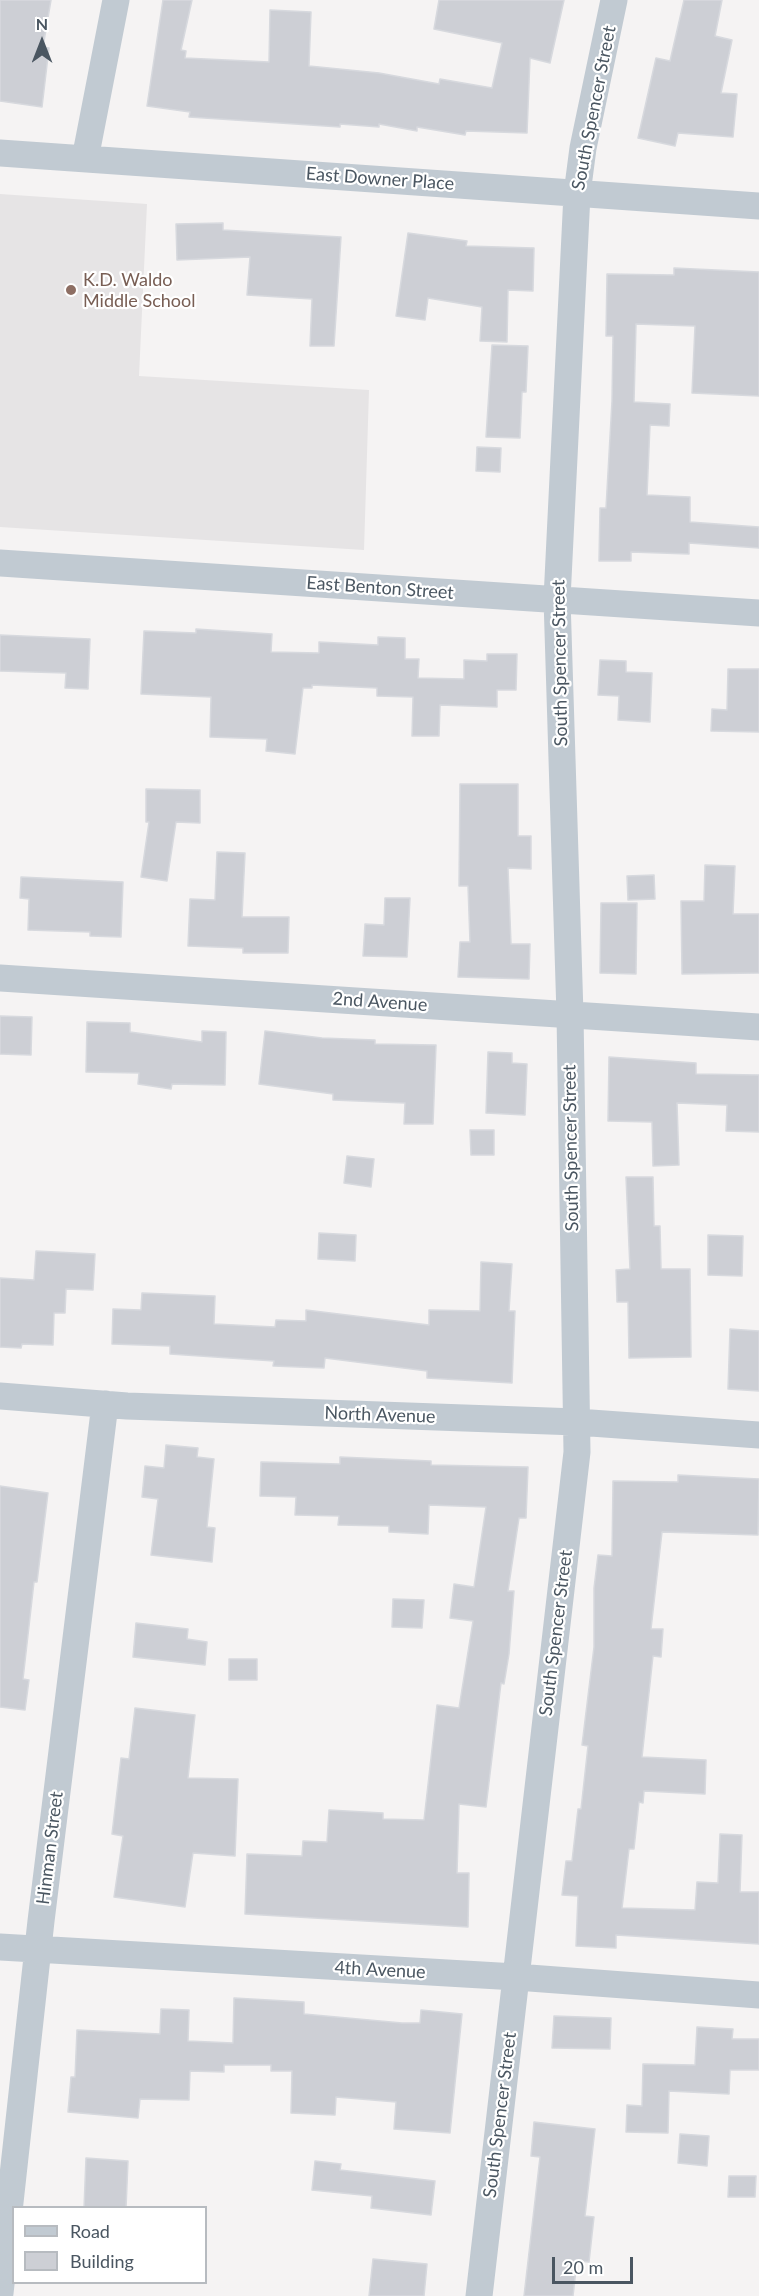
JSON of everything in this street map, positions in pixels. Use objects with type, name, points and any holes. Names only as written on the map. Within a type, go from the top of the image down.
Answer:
[{"type":"street","points":[[85,159],[117,0]]},
{"type":"street","name":"South Spencer Street","points":[[479,2296],[575,1464],[577,1422],[558,599],[576,194],[583,148],[614,0]]},
{"type":"street","name":"East Downer Place","points":[[0,153],[759,206]]},
{"type":"street","name":"East Benton Street","points":[[0,563],[759,613]]},
{"type":"street","name":"2nd Avenue","points":[[0,978],[759,1027]]},
{"type":"street","name":"North Avenue","points":[[0,1396],[105,1404],[577,1422],[759,1435]]},
{"type":"street","name":"Hinman Street","points":[[0,2293],[38,1949],[105,1404]]},
{"type":"street","name":"4th Avenue","points":[[0,1947],[516,1977],[759,1995]]},
{"type":"shaded area","name":"K.D. Waldo Middle School","points":[[0,194],[147,204],[139,376],[369,390],[364,550],[0,527]]},
{"type":"building","points":[[0,0],[51,0],[43,47],[49,48],[42,107],[0,101]]},
{"type":"building","points":[[163,0],[192,0],[181,50],[186,51],[185,58],[269,62],[270,10],[311,12],[309,66],[379,73],[439,84],[440,79],[492,88],[502,43],[434,29],[439,0],[564,0],[550,63],[530,58],[527,133],[466,131],[465,135],[417,127],[417,131],[379,124],[379,127],[340,124],[340,127],[189,117],[190,112],[147,106]]},
{"type":"building","points":[[684,0],[722,0],[715,36],[732,40],[721,93],[737,94],[733,137],[678,133],[675,146],[638,138],[656,58],[670,61]]},
{"type":"building","points":[[223,223],[223,230],[341,237],[334,346],[310,346],[312,299],[247,295],[250,257],[177,260],[176,224]]},
{"type":"building","points":[[408,233],[467,241],[466,246],[534,248],[533,291],[508,290],[507,342],[480,341],[482,307],[428,298],[425,320],[396,316]]},
{"type":"building","points":[[674,268],[759,272],[759,396],[692,393],[695,326],[636,324],[634,402],[670,404],[669,426],[650,425],[647,495],[690,497],[690,522],[759,527],[759,548],[689,543],[689,554],[631,552],[631,561],[599,561],[600,508],[606,508],[612,401],[613,336],[606,336],[607,274],[674,275]]},
{"type":"building","points":[[492,345],[528,346],[526,392],[522,392],[520,438],[486,437]]},
{"type":"building","points":[[477,447],[501,448],[500,472],[476,471]]},
{"type":"building","points":[[196,629],[272,634],[271,652],[319,653],[319,642],[378,645],[378,637],[405,638],[405,659],[419,659],[418,678],[464,679],[464,660],[487,661],[487,654],[517,654],[516,690],[497,690],[497,707],[440,705],[439,736],[412,736],[413,697],[377,696],[377,688],[312,685],[312,688],[303,688],[295,754],[266,751],[267,739],[210,737],[211,697],[141,694],[144,631],[196,633]]},
{"type":"building","points":[[0,635],[90,639],[88,689],[65,688],[66,673],[0,671]]},
{"type":"building","points":[[600,660],[626,661],[626,672],[652,673],[650,722],[618,720],[619,696],[598,695]]},
{"type":"building","points":[[728,669],[759,669],[759,732],[711,731],[712,709],[727,710]]},
{"type":"building","points":[[460,784],[518,784],[518,836],[531,836],[531,869],[508,868],[511,944],[530,944],[529,979],[458,977],[460,942],[470,942],[468,886],[459,886]]},
{"type":"building","points":[[146,789],[200,790],[200,823],[176,822],[167,881],[141,877],[149,822],[146,822]]},
{"type":"building","points":[[217,852],[245,853],[242,917],[289,917],[288,953],[243,953],[243,948],[188,946],[190,899],[215,900]]},
{"type":"building","points":[[705,865],[735,866],[733,914],[759,914],[759,973],[682,974],[681,901],[704,901]]},
{"type":"building","points":[[654,875],[655,899],[628,900],[627,876]]},
{"type":"building","points":[[21,877],[123,882],[121,937],[90,936],[90,932],[28,930],[29,899],[20,898]]},
{"type":"building","points":[[385,898],[410,898],[407,957],[363,956],[365,924],[384,925]]},
{"type":"building","points":[[601,903],[637,903],[636,974],[600,973]]},
{"type":"building","points":[[0,1016],[32,1017],[31,1055],[0,1054]]},
{"type":"building","points":[[87,1022],[130,1023],[130,1032],[202,1042],[202,1031],[226,1032],[225,1085],[172,1084],[171,1089],[138,1084],[139,1073],[86,1072]]},
{"type":"building","points":[[265,1031],[322,1038],[375,1040],[375,1044],[436,1045],[433,1124],[404,1124],[405,1103],[333,1100],[333,1094],[259,1084]]},
{"type":"building","points":[[488,1052],[512,1053],[512,1063],[527,1064],[525,1115],[486,1113]]},
{"type":"building","points":[[609,1057],[696,1063],[696,1074],[759,1075],[759,1132],[726,1131],[727,1105],[677,1103],[679,1165],[653,1166],[652,1122],[608,1121]]},
{"type":"building","points":[[470,1130],[494,1130],[494,1155],[471,1155]]},
{"type":"building","points":[[347,1156],[374,1159],[371,1187],[344,1183]]},
{"type":"building","points":[[626,1177],[653,1177],[654,1226],[660,1226],[661,1269],[690,1269],[691,1357],[629,1358],[628,1302],[617,1302],[616,1270],[630,1269]]},
{"type":"building","points":[[319,1233],[356,1235],[355,1261],[318,1259]]},
{"type":"building","points":[[708,1235],[743,1236],[742,1276],[708,1275]]},
{"type":"building","points":[[36,1251],[95,1254],[93,1290],[66,1289],[65,1313],[54,1313],[53,1345],[22,1344],[21,1348],[0,1347],[0,1278],[34,1280]]},
{"type":"building","points":[[481,1262],[512,1264],[509,1311],[515,1311],[512,1383],[427,1378],[427,1371],[325,1358],[324,1368],[273,1366],[274,1361],[170,1354],[170,1346],[112,1344],[113,1309],[141,1310],[142,1293],[215,1296],[214,1324],[275,1327],[276,1320],[306,1321],[306,1310],[429,1325],[429,1310],[480,1311]]},
{"type":"building","points":[[730,1329],[759,1331],[759,1391],[728,1389]]},
{"type":"building","points":[[166,1445],[198,1448],[197,1457],[214,1459],[207,1527],[215,1528],[212,1562],[151,1555],[158,1499],[142,1497],[145,1466],[164,1468]]},
{"type":"building","points":[[340,1457],[431,1461],[431,1465],[528,1467],[526,1518],[519,1518],[508,1591],[514,1591],[509,1654],[504,1684],[501,1683],[486,1807],[459,1804],[457,1873],[469,1873],[468,1927],[245,1914],[247,1854],[302,1856],[303,1841],[327,1842],[329,1810],[383,1813],[383,1819],[424,1820],[437,1705],[459,1708],[473,1621],[450,1618],[454,1584],[474,1587],[486,1507],[429,1505],[428,1534],[389,1532],[389,1526],[338,1525],[339,1516],[295,1515],[296,1497],[260,1496],[261,1462],[340,1464]]},
{"type":"building","points":[[678,1475],[759,1479],[758,1535],[662,1532],[651,1629],[663,1629],[661,1657],[653,1656],[642,1757],[706,1760],[705,1794],[644,1791],[643,1803],[639,1802],[634,1849],[629,1849],[622,1908],[695,1910],[697,1882],[718,1883],[720,1834],[742,1835],[740,1892],[759,1892],[759,1944],[616,1935],[616,1948],[576,1946],[578,1896],[562,1895],[566,1861],[572,1861],[578,1809],[581,1809],[588,1746],[582,1745],[594,1647],[594,1588],[598,1555],[612,1556],[613,1481],[678,1482]]},
{"type":"building","points":[[0,1486],[48,1493],[37,1582],[34,1582],[23,1679],[29,1680],[25,1710],[0,1707]]},
{"type":"building","points":[[393,1599],[424,1600],[422,1628],[392,1627]]},
{"type":"building","points":[[136,1623],[188,1629],[187,1639],[207,1642],[205,1665],[133,1657]]},
{"type":"building","points":[[229,1659],[257,1659],[257,1680],[229,1680]]},
{"type":"building","points":[[135,1708],[195,1715],[188,1778],[238,1779],[235,1856],[193,1853],[185,1907],[114,1897],[123,1836],[112,1834],[121,1758],[129,1759]]},
{"type":"building","points":[[234,1998],[304,2002],[304,2014],[402,2023],[420,2023],[421,2010],[462,2014],[450,2133],[394,2129],[396,2102],[336,2097],[335,2115],[291,2113],[292,2071],[271,2071],[271,2065],[224,2065],[224,2072],[190,2071],[189,2100],[140,2099],[138,2118],[68,2112],[71,2077],[75,2077],[77,2030],[160,2034],[161,2009],[189,2010],[188,2041],[233,2043]]},
{"type":"building","points":[[554,2016],[611,2018],[610,2049],[552,2048]]},
{"type":"building","points":[[697,2027],[733,2029],[732,2039],[759,2039],[759,2070],[730,2070],[729,2094],[669,2091],[668,2133],[626,2132],[627,2105],[642,2106],[643,2064],[695,2065]]},
{"type":"building","points":[[534,2122],[595,2129],[585,2216],[594,2217],[589,2262],[577,2261],[573,2296],[524,2296],[540,2157],[531,2156]]},
{"type":"building","points":[[680,2134],[709,2136],[707,2166],[678,2163]]},
{"type":"building","points":[[86,2158],[128,2161],[126,2206],[84,2206]]},
{"type":"building","points":[[315,2161],[341,2164],[340,2170],[435,2181],[431,2215],[371,2208],[372,2196],[312,2190]]},
{"type":"building","points":[[729,2176],[756,2176],[755,2197],[728,2197]]},
{"type":"building","points":[[373,2259],[427,2264],[424,2296],[369,2296]]},
{"type":"place","name":"K.D. Waldo Middle School","points":[[71,290]]}]
